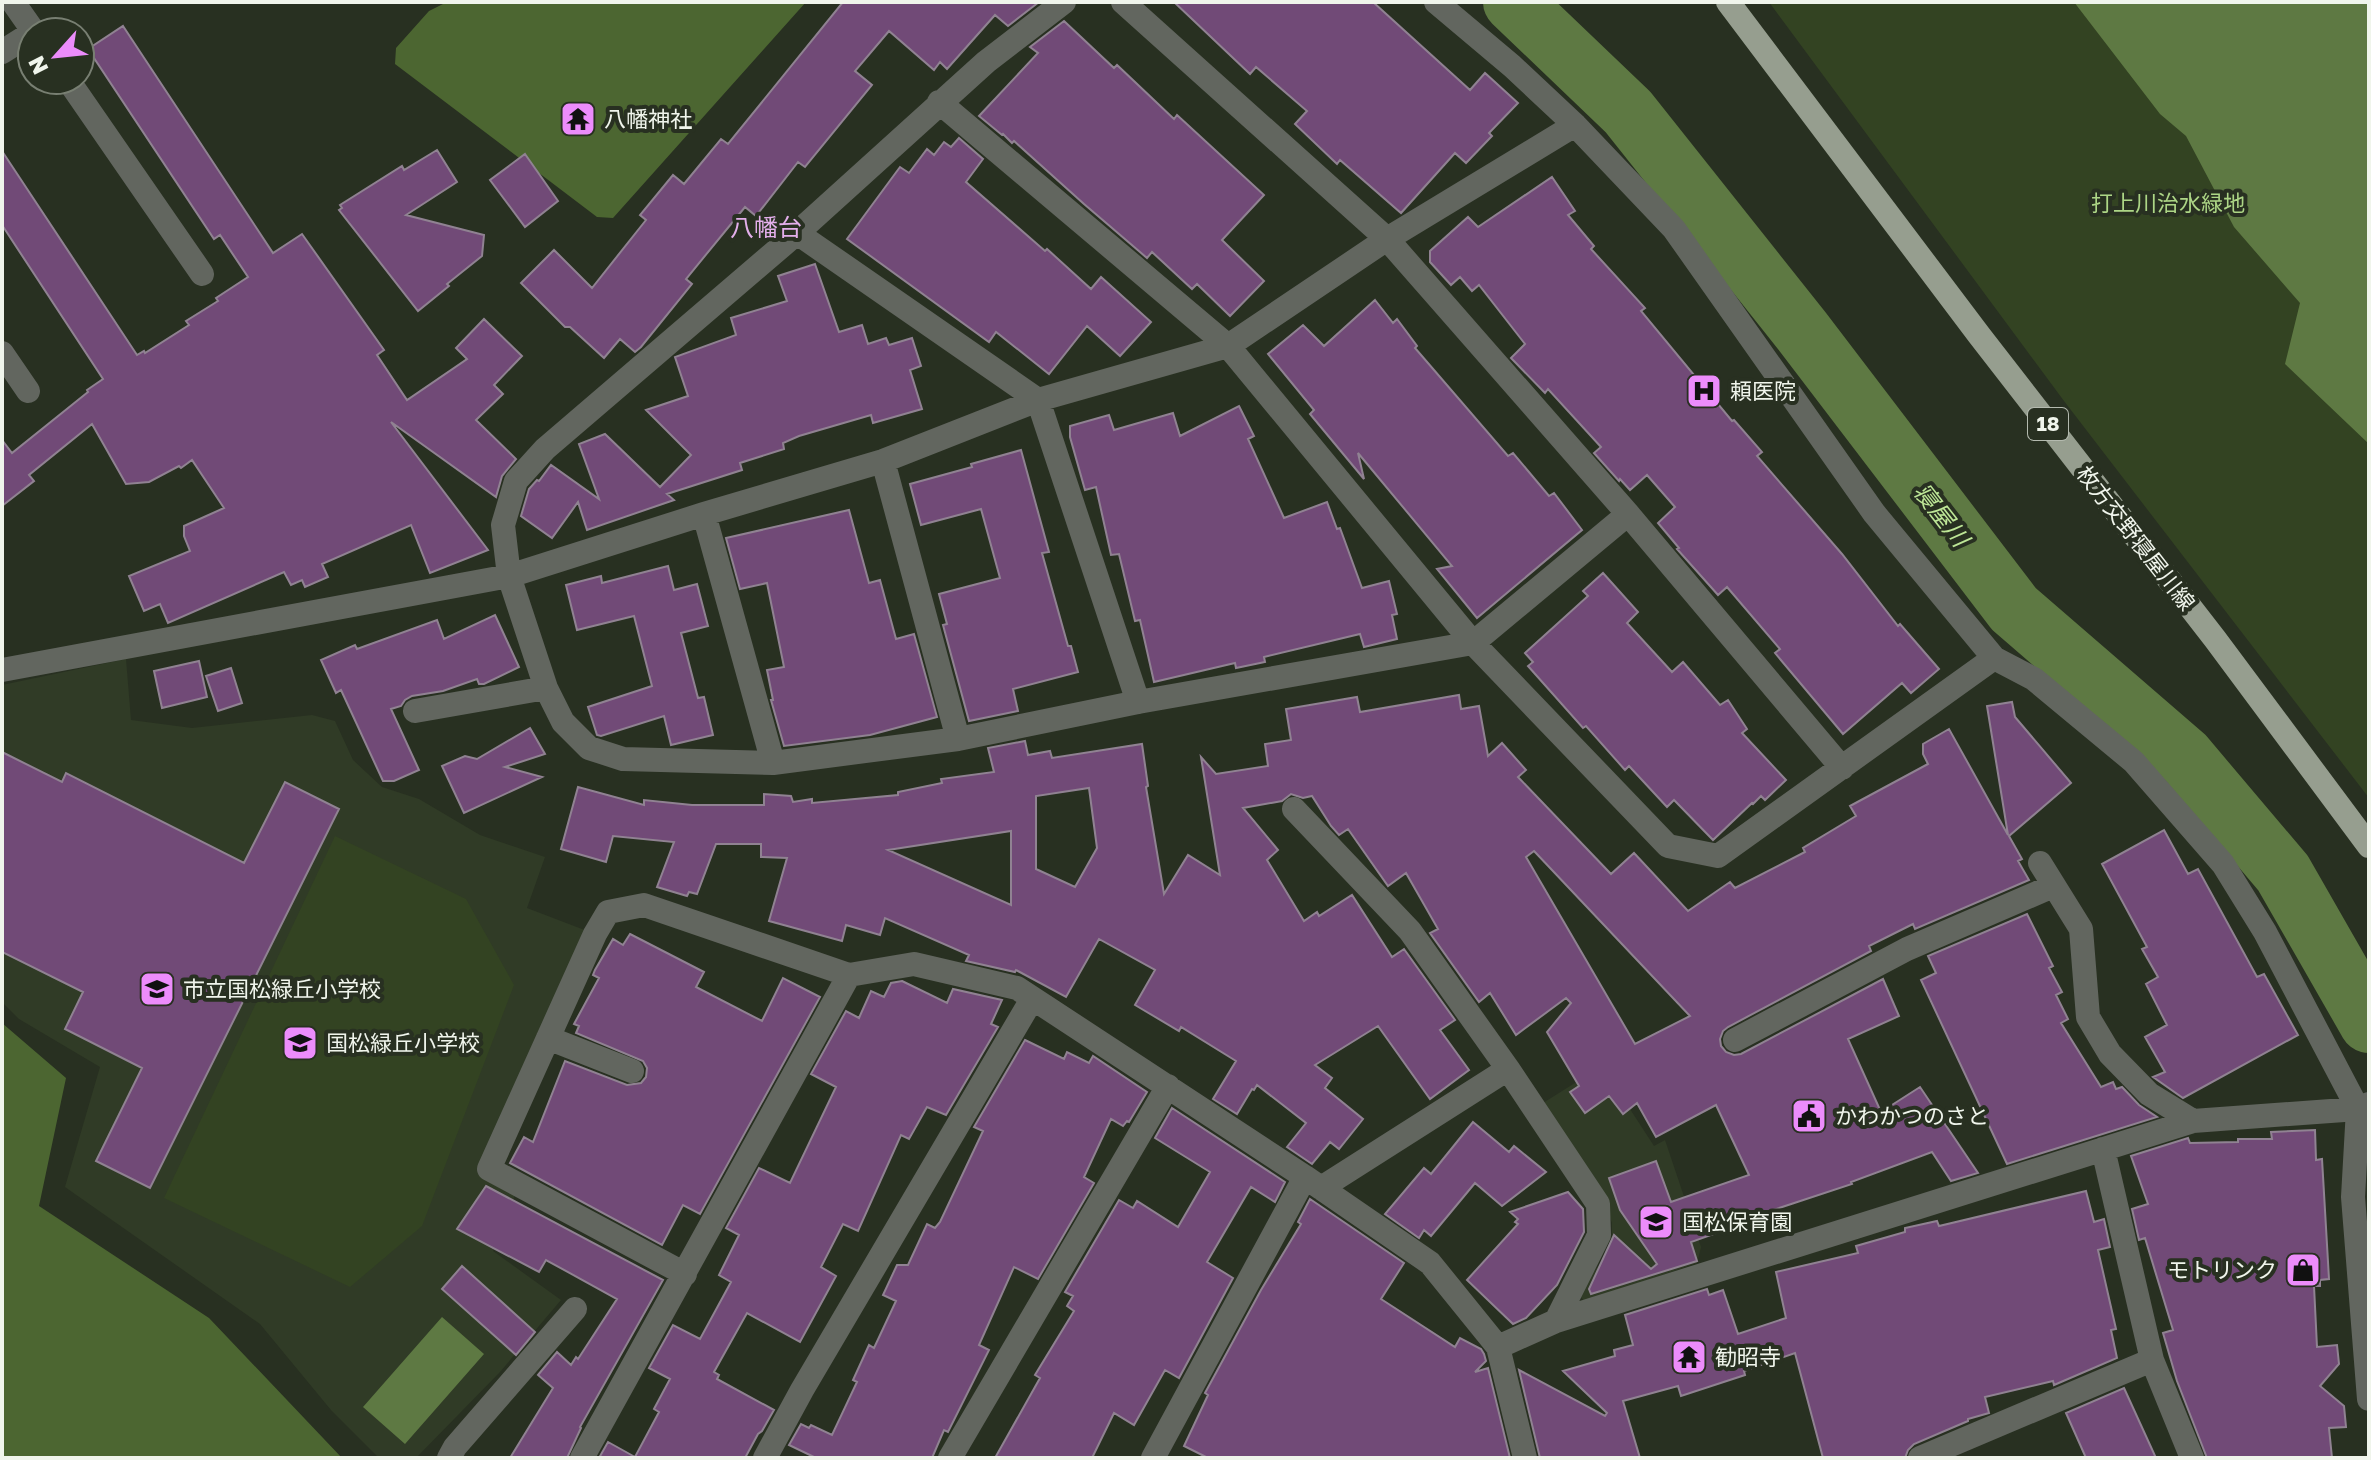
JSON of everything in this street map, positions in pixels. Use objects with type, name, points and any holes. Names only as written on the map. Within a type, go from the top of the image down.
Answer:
[{"type":"main road","name":"枚方交野寝屋川線","points":[[1728,2],[2215,639],[2369,846]]},
{"type":"street","points":[[1064,2],[939,102],[797,233],[545,449],[516,481],[503,525],[509,576],[546,688],[563,722],[589,748],[623,759],[773,763],[958,739],[1138,702],[1473,643],[1628,514]]},
{"type":"street","points":[[1123,2],[1387,239],[1628,514],[1842,768]]},
{"type":"street","points":[[1436,2],[1512,66],[1575,125],[1674,229],[1874,513],[1994,658],[2034,679],[2134,762],[2223,864],[2363,1106],[2353,1197],[2369,1399]]},
{"type":"street","points":[[79,96],[202,274]]},
{"type":"street","points":[[939,102],[1228,346],[1473,643],[1668,846],[1718,856],[1994,658]]},
{"type":"street","points":[[2,670],[509,576],[883,461],[1038,400],[1228,346],[1387,239],[1575,125]]},
{"type":"street","points":[[797,233],[1038,400],[1138,702]]},
{"type":"street","points":[[2,353],[28,391]]},
{"type":"street","points":[[883,461],[958,739]]},
{"type":"street","points":[[704,514],[773,763]]},
{"type":"street","points":[[415,711],[546,688]]},
{"type":"street","points":[[1294,809],[1410,931],[1508,1069],[1598,1204],[1599,1235],[1556,1321]]},
{"type":"street","points":[[2040,863],[2081,929],[2088,1017],[2110,1054],[2149,1094],[2193,1121]]},
{"type":"street","points":[[1735,1040],[1907,949],[2053,886]]},
{"type":"street","points":[[685,1274],[489,1169],[595,934],[608,912],[644,905],[849,975],[914,964],[1017,988],[1430,1263],[1498,1347],[1525,1458]]},
{"type":"street","points":[[582,1458],[849,975]]},
{"type":"street","points":[[765,1458],[1032,999]]},
{"type":"street","points":[[548,1038],[632,1071]]},
{"type":"street","points":[[1153,1458],[1313,1183],[1508,1069]]},
{"type":"street","points":[[950,1458],[1168,1086]]},
{"type":"street","points":[[1498,1347],[1556,1321],[2193,1121],[2363,1106]]},
{"type":"street","points":[[2103,1149],[2152,1360],[2192,1458]]},
{"type":"street","points":[[458,1454],[575,1309]]},
{"type":"street","points":[[1920,1458],[2152,1360]]},
{"type":"shaded area","name":"八幡神社","points":[[447,2],[806,2],[613,218],[597,217],[395,64],[396,48],[429,11]]},
{"type":"shaded area","points":[[2074,2],[2369,2],[2369,444],[2285,364],[2300,303],[2234,227],[2186,136],[2160,114]]},
{"type":"shaded area","name":"国松緑丘小学校","points":[[126,659],[131,720],[192,728],[312,715],[335,721],[353,760],[382,787],[419,799],[480,835],[545,857],[527,908],[595,934],[478,1167],[517,1190],[493,1251],[561,1300],[500,1372],[416,1458],[379,1458],[331,1410],[260,1324],[65,1187],[100,1067],[19,1019],[2,1002],[2,685]]},
{"type":"shaded area","points":[[2,1023],[66,1078],[39,1206],[209,1318],[342,1458],[2,1458]]},
{"type":"shaded area","points":[[1602,1066],[1654,1146],[1665,1140],[1701,1247],[1697,1263],[1585,1302],[1577,1293],[1607,1255],[1612,1243],[1612,1223],[1597,1182],[1543,1103]]},
{"type":"shaded area","points":[[442,1317],[484,1354],[405,1444],[363,1407]]},
{"type":"green space","name":"打上川治水緑地","points":[[1769,2],[2369,2],[2369,798],[2064,401]]},
{"type":"green space","points":[[335,836],[466,899],[514,985],[422,1226],[350,1287],[164,1198]]},
{"type":"building","points":[[843,2],[1039,2],[1008,26],[995,15],[947,69],[940,62],[934,70],[889,31],[855,71],[872,85],[805,167],[798,162],[756,216],[745,207],[686,279],[692,284],[641,347],[635,352],[620,339],[604,358],[570,327],[565,327],[521,283],[554,250],[592,288],[646,220],[640,215],[673,175],[684,184],[721,139],[728,144]]},
{"type":"building","points":[[1174,2],[1373,2],[1470,90],[1485,73],[1518,103],[1466,163],[1455,153],[1401,213],[1340,160],[1337,164],[1295,124],[1307,111],[1256,67],[1250,74]]},
{"type":"building","points":[[1064,21],[1114,68],[1117,65],[1174,119],[1177,115],[1264,195],[1222,240],[1264,281],[1230,316],[1197,284],[1192,289],[1152,252],[1147,258],[1014,141],[1012,143],[979,116],[1038,53],[1030,47]]},
{"type":"building","points":[[123,26],[273,253],[302,234],[384,350],[377,355],[407,400],[467,359],[456,348],[484,319],[522,356],[494,385],[503,394],[476,420],[516,459],[502,476],[496,497],[391,422],[488,550],[430,573],[411,525],[322,564],[328,577],[305,587],[302,580],[291,585],[284,572],[168,623],[160,604],[144,611],[129,576],[190,551],[184,526],[224,508],[192,460],[149,482],[126,484],[92,424],[29,475],[34,481],[2,506],[2,440],[12,453],[103,379],[2,225],[2,151],[137,355],[189,325],[186,321],[248,277],[220,235],[214,239],[96,61],[96,44]]},
{"type":"building","points":[[959,138],[983,159],[966,182],[1091,289],[1101,277],[1151,322],[1120,356],[1087,326],[1049,374],[996,332],[989,342],[847,239],[900,167],[909,173],[927,149],[934,155],[944,142],[951,147]]},
{"type":"building","points":[[437,150],[457,182],[406,215],[484,235],[482,256],[418,311],[339,210],[342,208],[340,205],[402,166],[404,170]]},
{"type":"building","points":[[525,154],[558,201],[525,227],[490,180]]},
{"type":"building","points":[[1552,177],[1575,211],[1568,215],[1594,246],[1591,249],[1645,308],[1641,311],[1732,421],[1762,452],[1757,456],[1842,554],[1898,626],[1900,624],[1939,669],[1911,693],[1902,683],[1843,734],[1775,653],[1780,649],[1727,587],[1718,595],[1677,549],[1658,523],[1675,507],[1647,475],[1630,490],[1619,481],[1594,453],[1601,447],[1548,389],[1545,393],[1511,358],[1525,344],[1479,285],[1472,291],[1460,277],[1451,285],[1430,262],[1430,251],[1468,217],[1478,227]]},
{"type":"building","points":[[815,264],[839,332],[862,325],[868,344],[886,338],[889,345],[912,338],[921,366],[910,370],[922,409],[873,423],[871,415],[799,436],[783,443],[784,449],[740,463],[742,470],[667,494],[674,500],[587,530],[578,502],[552,538],[521,516],[529,489],[551,465],[599,499],[579,444],[605,434],[660,487],[691,455],[646,410],[688,396],[675,357],[736,335],[731,318],[787,301],[778,276]]},
{"type":"building","points":[[1375,300],[1393,323],[1397,319],[1417,346],[1415,348],[1508,456],[1513,453],[1549,496],[1554,493],[1582,530],[1477,618],[1437,569],[1452,566],[1358,453],[1364,479],[1310,414],[1314,410],[1268,354],[1303,325],[1324,346]]},
{"type":"building","points":[[1239,406],[1254,436],[1248,439],[1284,518],[1327,502],[1362,588],[1389,581],[1397,614],[1392,615],[1397,639],[1364,647],[1360,634],[1264,657],[1265,662],[1236,668],[1235,663],[1154,682],[1140,620],[1135,621],[1119,554],[1111,555],[1096,487],[1085,490],[1070,437],[1070,426],[1109,415],[1114,430],[1173,413],[1180,436]]},
{"type":"building","points":[[1021,450],[1049,552],[1042,553],[1078,672],[1013,689],[1018,711],[969,721],[943,625],[947,624],[939,594],[1000,578],[981,509],[921,525],[910,484]]},
{"type":"building","points":[[849,510],[869,583],[880,580],[896,639],[914,634],[937,717],[870,735],[784,746],[771,700],[767,670],[784,667],[767,583],[740,589],[726,538]]},
{"type":"building","points":[[668,566],[674,590],[697,584],[708,626],[681,633],[698,698],[704,697],[713,735],[671,745],[664,716],[597,735],[588,707],[652,686],[634,616],[577,630],[566,585],[601,576],[602,583]]},
{"type":"building","points":[[1603,573],[1638,612],[1627,623],[1672,672],[1683,662],[1720,705],[1728,700],[1747,729],[1742,733],[1786,780],[1765,800],[1761,796],[1752,803],[1713,840],[1674,800],[1667,807],[1629,766],[1625,770],[1528,666],[1533,662],[1525,653],[1588,596],[1583,591]]},
{"type":"building","points":[[495,615],[519,667],[484,684],[479,684],[477,679],[443,691],[412,696],[401,706],[391,709],[419,770],[394,781],[383,781],[341,690],[336,693],[321,660],[355,645],[357,649],[437,620],[444,639]]},
{"type":"building","points":[[199,661],[207,697],[162,708],[154,671]]},
{"type":"building","points":[[231,668],[242,703],[218,711],[206,676]]},
{"type":"building","points":[[1459,695],[1461,709],[1479,706],[1488,756],[1502,743],[1526,770],[1518,777],[1611,874],[1634,853],[1688,911],[1730,882],[1735,888],[1805,852],[1803,848],[1856,816],[1850,806],[1928,764],[1923,754],[1923,744],[1949,729],[2008,835],[1987,706],[2012,702],[2015,717],[2071,783],[2009,836],[2029,880],[1915,929],[1913,924],[1869,946],[1871,951],[1728,1027],[1720,1039],[1726,1052],[1741,1054],[1883,979],[1899,1016],[1848,1039],[1881,1112],[1920,1087],[1978,1173],[1951,1181],[1932,1152],[1691,1242],[1697,1261],[1591,1294],[1589,1289],[1614,1235],[1651,1269],[1657,1264],[1620,1210],[1609,1178],[1656,1161],[1671,1202],[1749,1175],[1716,1105],[1656,1137],[1637,1103],[1623,1114],[1609,1096],[1585,1113],[1570,1092],[1579,1086],[1547,1032],[1571,1003],[1566,998],[1516,1035],[1490,993],[1479,1002],[1430,933],[1438,929],[1406,873],[1388,886],[1348,829],[1339,835],[1312,796],[1303,798],[1291,794],[1282,801],[1243,808],[1278,850],[1267,860],[1304,921],[1317,912],[1319,916],[1352,895],[1392,957],[1404,949],[1455,1020],[1440,1030],[1469,1070],[1430,1099],[1378,1026],[1315,1065],[1332,1078],[1325,1088],[1363,1119],[1339,1149],[1330,1142],[1312,1164],[1287,1147],[1306,1123],[1257,1085],[1237,1114],[1213,1099],[1236,1061],[1181,1027],[1179,1031],[1135,1005],[1155,970],[1099,939],[1066,997],[1016,970],[966,961],[969,955],[885,918],[880,935],[846,925],[842,941],[769,921],[787,858],[761,857],[761,844],[716,844],[697,894],[689,892],[687,896],[657,887],[674,842],[613,836],[606,862],[561,849],[578,787],[644,805],[644,800],[692,805],[764,805],[764,794],[791,796],[793,802],[812,799],[812,803],[898,795],[898,792],[942,783],[941,779],[994,772],[988,748],[1025,741],[1028,755],[1050,751],[1052,758],[1142,744],[1164,894],[1188,855],[1220,875],[1201,757],[1216,774],[1268,766],[1265,744],[1291,740],[1286,709],[1357,697],[1360,712]],"holes":[[[1089,788],[1097,848],[1075,887],[1036,869],[1036,796]],[[1011,831],[1011,905],[888,850]],[[1534,851],[1690,1016],[1635,1044],[1526,857]]]},
{"type":"building","points":[[530,728],[545,754],[505,767],[542,777],[464,813],[442,766],[465,756],[477,759]]},
{"type":"building","points":[[2,752],[62,782],[66,773],[244,863],[285,782],[339,809],[150,1188],[96,1161],[142,1068],[65,1029],[83,992],[2,952]]},
{"type":"building","points":[[2164,830],[2188,874],[2198,869],[2257,977],[2264,974],[2298,1035],[2183,1098],[2153,1077],[2165,1072],[2145,1037],[2167,1025],[2146,984],[2158,977],[2142,949],[2147,947],[2102,864]]},
{"type":"building","points":[[2027,914],[2053,966],[2049,968],[2062,992],[2056,995],[2068,1019],[2061,1023],[2101,1087],[2113,1082],[2116,1089],[2122,1087],[2139,1105],[2157,1117],[2007,1164],[1921,980],[1936,973],[1928,956]]},
{"type":"building","points":[[630,934],[704,972],[696,987],[762,1021],[783,978],[820,997],[700,1214],[683,1205],[662,1245],[510,1163],[524,1137],[533,1142],[565,1061],[627,1085],[641,1083],[646,1077],[647,1068],[643,1061],[576,1033],[579,1026],[574,1024],[599,978],[593,975],[613,939],[623,945]]},
{"type":"building","points":[[902,981],[947,1003],[953,989],[1002,1000],[991,1024],[998,1027],[946,1115],[927,1107],[909,1139],[901,1135],[858,1231],[843,1224],[821,1267],[836,1276],[800,1342],[747,1313],[714,1372],[719,1375],[717,1379],[774,1410],[745,1458],[599,1458],[608,1442],[635,1457],[659,1412],[654,1409],[670,1379],[649,1368],[673,1325],[700,1339],[731,1282],[719,1275],[739,1235],[726,1228],[759,1168],[790,1183],[836,1087],[811,1074],[846,1011],[859,1018],[871,991],[884,997],[891,983]]},
{"type":"building","points":[[1025,1040],[1064,1059],[1067,1052],[1089,1063],[1093,1056],[1147,1092],[1129,1122],[1123,1126],[1111,1119],[1084,1177],[1094,1183],[1038,1279],[1014,1267],[979,1345],[989,1350],[948,1432],[944,1430],[932,1458],[816,1458],[789,1445],[801,1424],[809,1428],[811,1425],[832,1435],[857,1382],[853,1380],[869,1345],[874,1348],[896,1301],[883,1295],[897,1265],[908,1265],[927,1224],[935,1228],[940,1222],[983,1131],[974,1127]]},
{"type":"building","points":[[1172,1108],[1285,1182],[1275,1202],[1251,1187],[1207,1262],[1233,1278],[1179,1378],[1165,1370],[1134,1425],[1114,1413],[1092,1458],[995,1458],[1040,1378],[1035,1375],[1074,1311],[1067,1306],[1073,1296],[1065,1292],[1119,1200],[1133,1208],[1137,1201],[1178,1227],[1210,1172],[1155,1138]]},
{"type":"building","points":[[1473,1122],[1509,1152],[1514,1146],[1546,1172],[1502,1206],[1475,1183],[1431,1236],[1424,1230],[1419,1238],[1385,1214],[1424,1168],[1431,1174]]},
{"type":"building","points":[[2315,1130],[2316,1160],[2322,1159],[2329,1279],[2320,1280],[2320,1286],[2314,1286],[2317,1347],[2337,1345],[2339,1364],[2320,1386],[2344,1406],[2346,1427],[2329,1428],[2332,1458],[2207,1458],[2177,1381],[2163,1333],[2173,1330],[2145,1238],[2139,1240],[2132,1209],[2148,1204],[2131,1156],[2188,1138],[2190,1143],[2238,1142],[2238,1139],[2272,1139],[2271,1132]]},
{"type":"building","points":[[486,1186],[663,1280],[580,1427],[567,1458],[510,1458],[553,1388],[538,1375],[557,1352],[571,1365],[576,1357],[578,1359],[617,1299],[546,1260],[539,1272],[457,1229]]},
{"type":"building","points":[[2086,1191],[2094,1222],[2104,1219],[2110,1247],[2098,1250],[2116,1329],[2111,1330],[2117,1358],[2054,1385],[2053,1381],[1985,1397],[1989,1413],[1968,1419],[1914,1444],[1905,1458],[1823,1458],[1795,1353],[1744,1371],[1745,1375],[1681,1396],[1678,1386],[1623,1401],[1640,1458],[1540,1458],[1519,1370],[1605,1416],[1607,1413],[1563,1371],[1615,1356],[1614,1350],[1633,1345],[1625,1315],[1707,1289],[1709,1295],[1723,1290],[1738,1334],[1786,1318],[1776,1272],[1858,1253],[1856,1246],[1905,1232],[1905,1228],[1937,1221],[1939,1226]]},
{"type":"building","points":[[1568,1192],[1583,1209],[1584,1232],[1557,1285],[1526,1318],[1513,1324],[1467,1280],[1518,1224],[1515,1222],[1518,1219],[1510,1212]]},
{"type":"building","points":[[1310,1199],[1404,1263],[1381,1299],[1455,1347],[1460,1338],[1481,1349],[1486,1361],[1475,1372],[1488,1368],[1510,1458],[1208,1458],[1184,1446],[1208,1395],[1205,1393],[1301,1224],[1298,1222]]},
{"type":"building","points":[[462,1266],[535,1332],[516,1355],[442,1289]]},
{"type":"building","points":[[2124,1388],[2156,1458],[2086,1458],[2066,1413]]},
{"type":"waterway","name":"寝屋川","points":[[1513,2],[1628,112],[1802,331],[2014,609],[2184,756],[2283,873],[2369,1023]]},
{"type":"place","name":"八幡神社","points":[[578,119]]},
{"type":"place","name":"頼医院","points":[[1704,391]]},
{"type":"place","name":"市立国松緑丘小学校","points":[[157,989]]},
{"type":"place","name":"国松緑丘小学校","points":[[300,1043]]},
{"type":"place","name":"かわかつのさと","points":[[1809,1116]]},
{"type":"place","name":"国松保育園","points":[[1656,1222]]},
{"type":"place","name":"モトリンク","points":[[2303,1270]]},
{"type":"place","name":"勧昭寺","points":[[1689,1357]]},
{"type":"district","name":"八幡台","points":[[766,228]]}]
